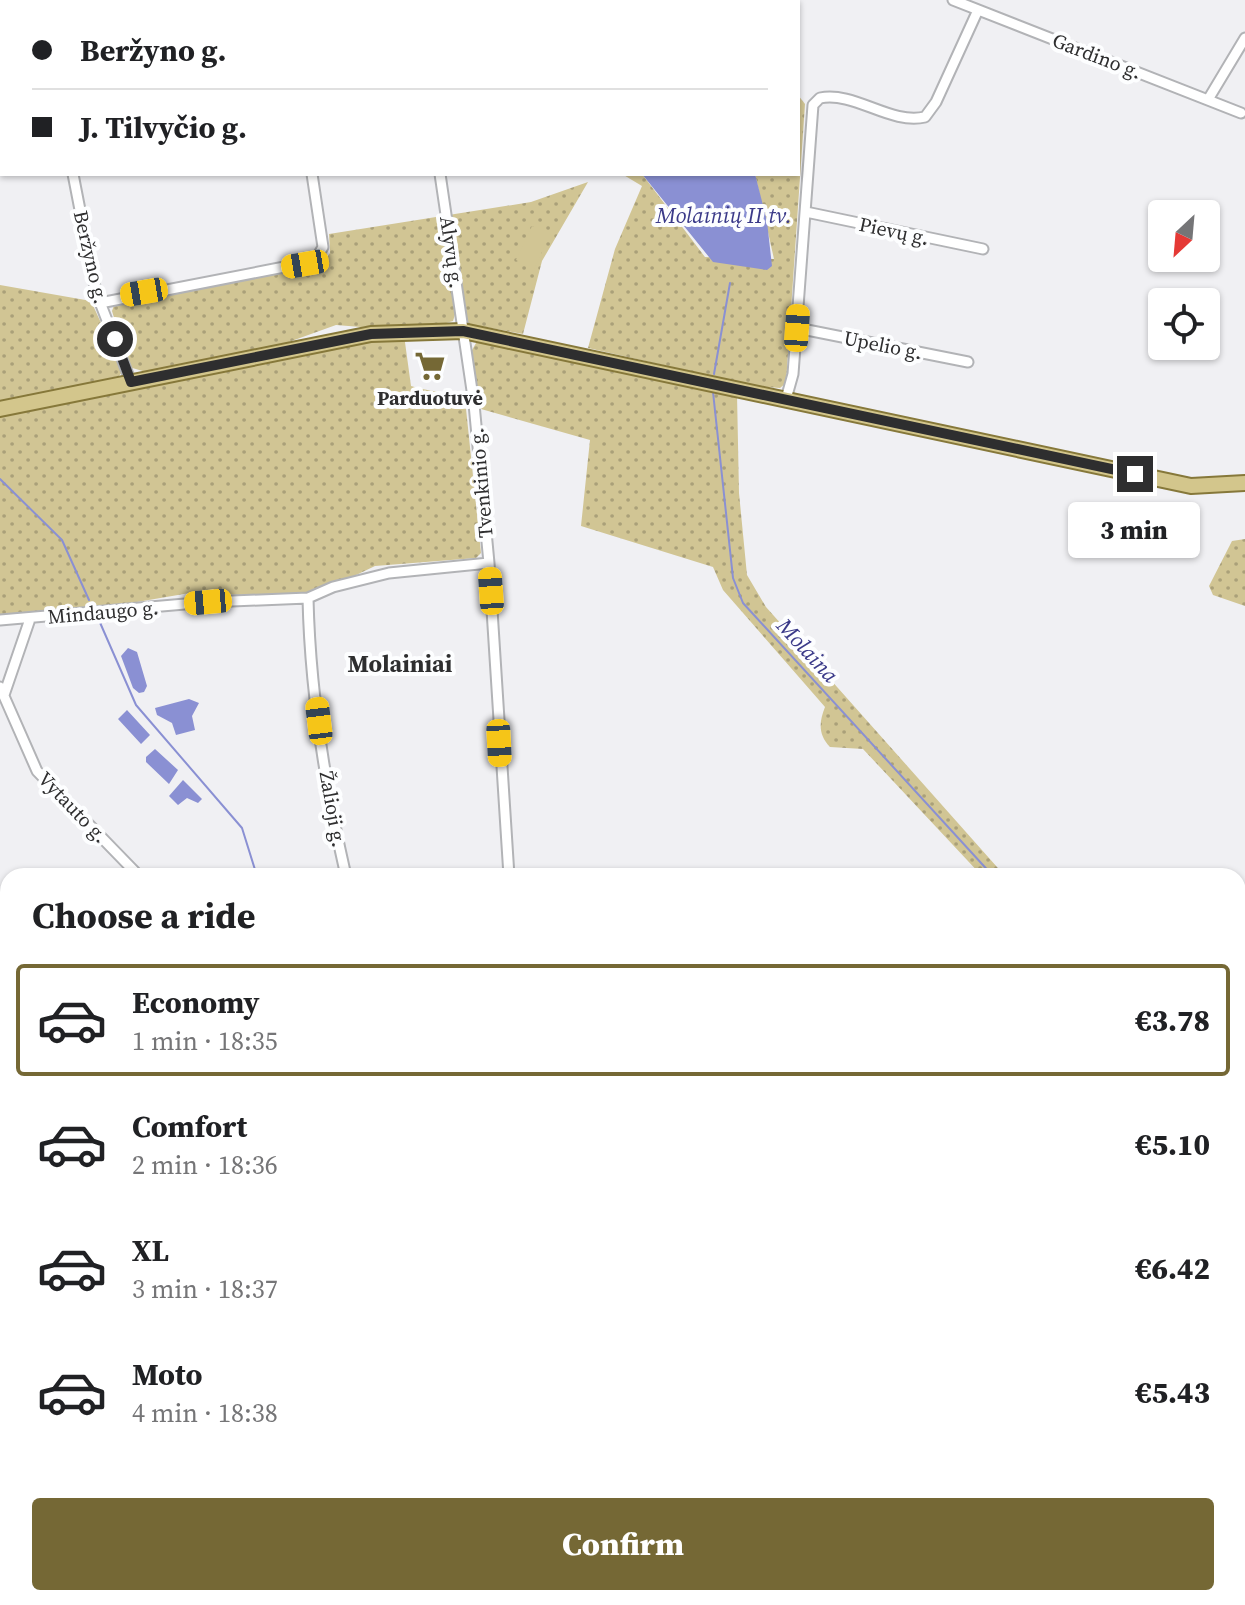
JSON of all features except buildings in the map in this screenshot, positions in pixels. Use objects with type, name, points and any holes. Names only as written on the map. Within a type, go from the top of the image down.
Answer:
[{"type":"main road","points":[[0,409],[371,334],[463,331],[1191,486],[1245,483]]},
{"type":"street","name":"Gardino g.","points":[[953,0],[1241,113]]},
{"type":"street","points":[[786,399],[793,374],[797,328],[809,122],[816,100],[834,97],[901,116],[925,117],[936,102],[978,10]]},
{"type":"street","points":[[1209,98],[1245,38]]},
{"type":"street","name":"Beržyno g.","points":[[73,176],[100,303],[131,382]]},
{"type":"street","points":[[100,303],[315,261],[323,247],[312,176]]},
{"type":"street","name":"Alyvų g.","points":[[440,176],[463,331]]},
{"type":"street","name":"Pievų g.","points":[[806,212],[983,249]]},
{"type":"street","name":"Upelio g.","points":[[797,328],[968,362]]},
{"type":"street","name":"Tvenkinio g.","points":[[463,331],[489,563],[508,868]]},
{"type":"street","name":"Mindaugo g.","points":[[0,620],[208,602],[308,598],[389,573],[489,563]]},
{"type":"street","name":"Žalioji g.","points":[[308,598],[309,638],[329,804],[344,868]]},
{"type":"street","points":[[2,691],[30,619]]},
{"type":"street","name":"Vytauto g.","points":[[2,691],[37,771],[131,868]]},
{"type":"shaded area","points":[[800,98],[805,104],[786,383],[780,388],[756,386],[588,348],[615,249],[642,186],[625,176],[644,176],[705,257],[774,259],[755,176],[800,176]]},
{"type":"shaded area","points":[[588,182],[542,261],[523,334],[469,324],[457,308],[453,321],[446,323],[361,327],[336,325],[286,343],[146,372],[129,367],[112,311],[114,305],[321,266],[330,253],[329,234],[531,202]]},
{"type":"shaded area","points":[[532,226],[550,235],[534,269],[516,260]]},
{"type":"shaded area","points":[[0,285],[91,301],[123,371],[119,376],[0,403]]},
{"type":"shaded area","points":[[404,335],[411,386],[465,399],[481,553],[476,558],[375,566],[308,598],[220,594],[213,589],[102,608],[0,615],[0,415]]},
{"type":"shaded area","points":[[485,341],[737,394],[739,493],[747,575],[766,607],[998,868],[975,868],[863,749],[830,747],[823,738],[821,728],[825,707],[723,590],[713,567],[581,526],[590,440],[481,409],[471,352],[476,343]]},
{"type":"shaded area","points":[[1245,539],[1245,606],[1213,595],[1209,586],[1232,541]]},
{"type":"water","name":"Molainių II tv.","points":[[644,176],[756,176],[767,221],[772,266],[767,270],[713,262]]},
{"type":"water","points":[[128,648],[137,652],[147,686],[144,692],[139,693],[133,688],[121,656]]},
{"type":"water","points":[[189,699],[199,703],[192,716],[195,730],[176,735],[172,723],[157,715],[155,708]]},
{"type":"water","points":[[127,710],[150,735],[141,744],[118,719]]},
{"type":"water","points":[[155,749],[178,770],[169,784],[146,762],[146,757]]},
{"type":"water","points":[[183,780],[202,799],[198,803],[187,798],[178,805],[169,796]]},
{"type":"waterway","name":"Molaina","points":[[714,374],[730,283]]},
{"type":"waterway","name":"Molaina","points":[[713,392],[733,578],[743,603],[986,868]]},
{"type":"waterway","points":[[0,479],[62,540],[89,600]]},
{"type":"waterway","points":[[98,618],[136,705],[242,828],[254,868]]},
{"type":"place","name":"Parduotuvė","points":[[430,366]]},
{"type":"district","name":"Molainiai","points":[[400,663]]},
{"type":"route","points":[[115,339],[131,382],[371,334],[405,330],[463,331],[550,347],[1135,474]]}]
